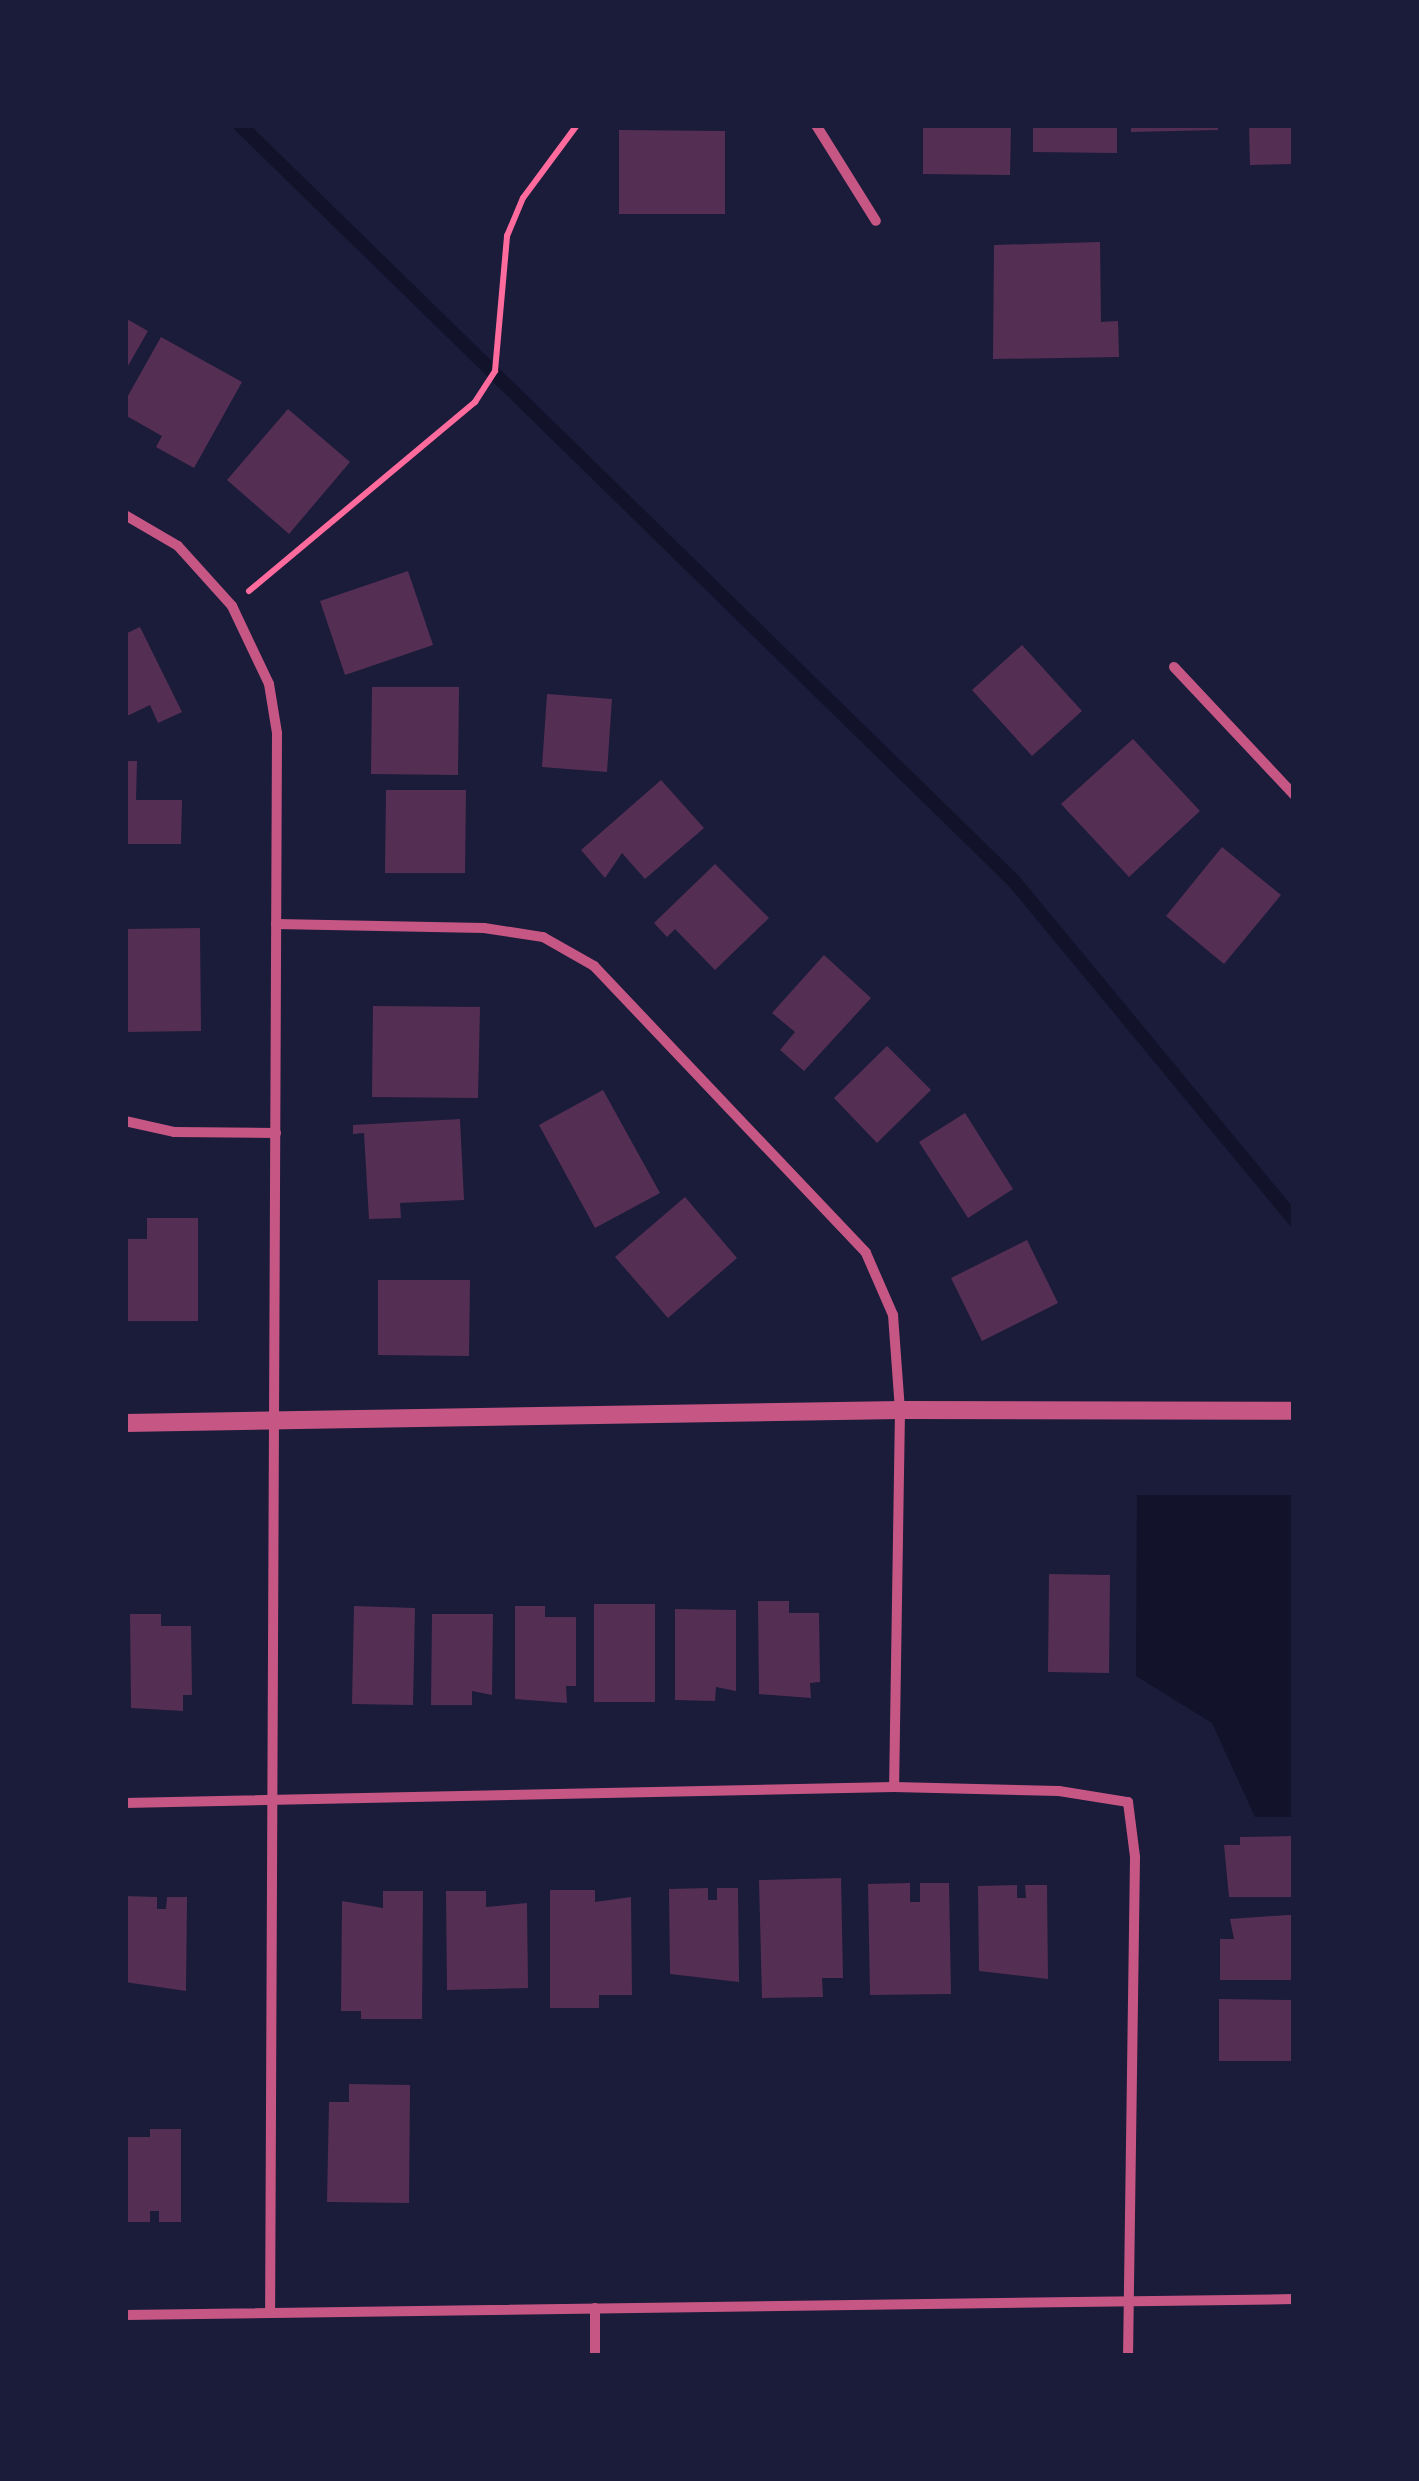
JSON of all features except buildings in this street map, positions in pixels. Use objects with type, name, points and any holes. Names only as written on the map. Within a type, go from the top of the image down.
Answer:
[{"type":"street","points":[[816,125],[876,221]]},
{"type":"street","points":[[125,515],[178,546],[232,606],[269,684],[277,733],[270,2312]]},
{"type":"street","points":[[1174,667],[1294,795]]},
{"type":"street","points":[[276,924],[484,928],[542,937],[594,966],[866,1253],[893,1314],[900,1410],[894,1787]]},
{"type":"street","points":[[125,1122],[174,1132],[276,1133]]},
{"type":"street","points":[[125,1423],[900,1410],[1294,1412]]},
{"type":"street","points":[[125,1802],[894,1787],[1059,1791],[1128,1802],[1135,1856],[1128,2356]]},
{"type":"street","points":[[125,2315],[1294,2299]]},
{"type":"street","points":[[595,2308],[595,2356]]},
{"type":"path","points":[[232,606],[475,402],[495,370],[507,236],[523,198],[577,125]]},
{"type":"shaded area","points":[[1137,1495],[1294,1495],[1294,1817],[1255,1817],[1212,1723],[1136,1676]]},
{"type":"waterway","points":[[240,125],[1013,880],[1294,1220]]}]
